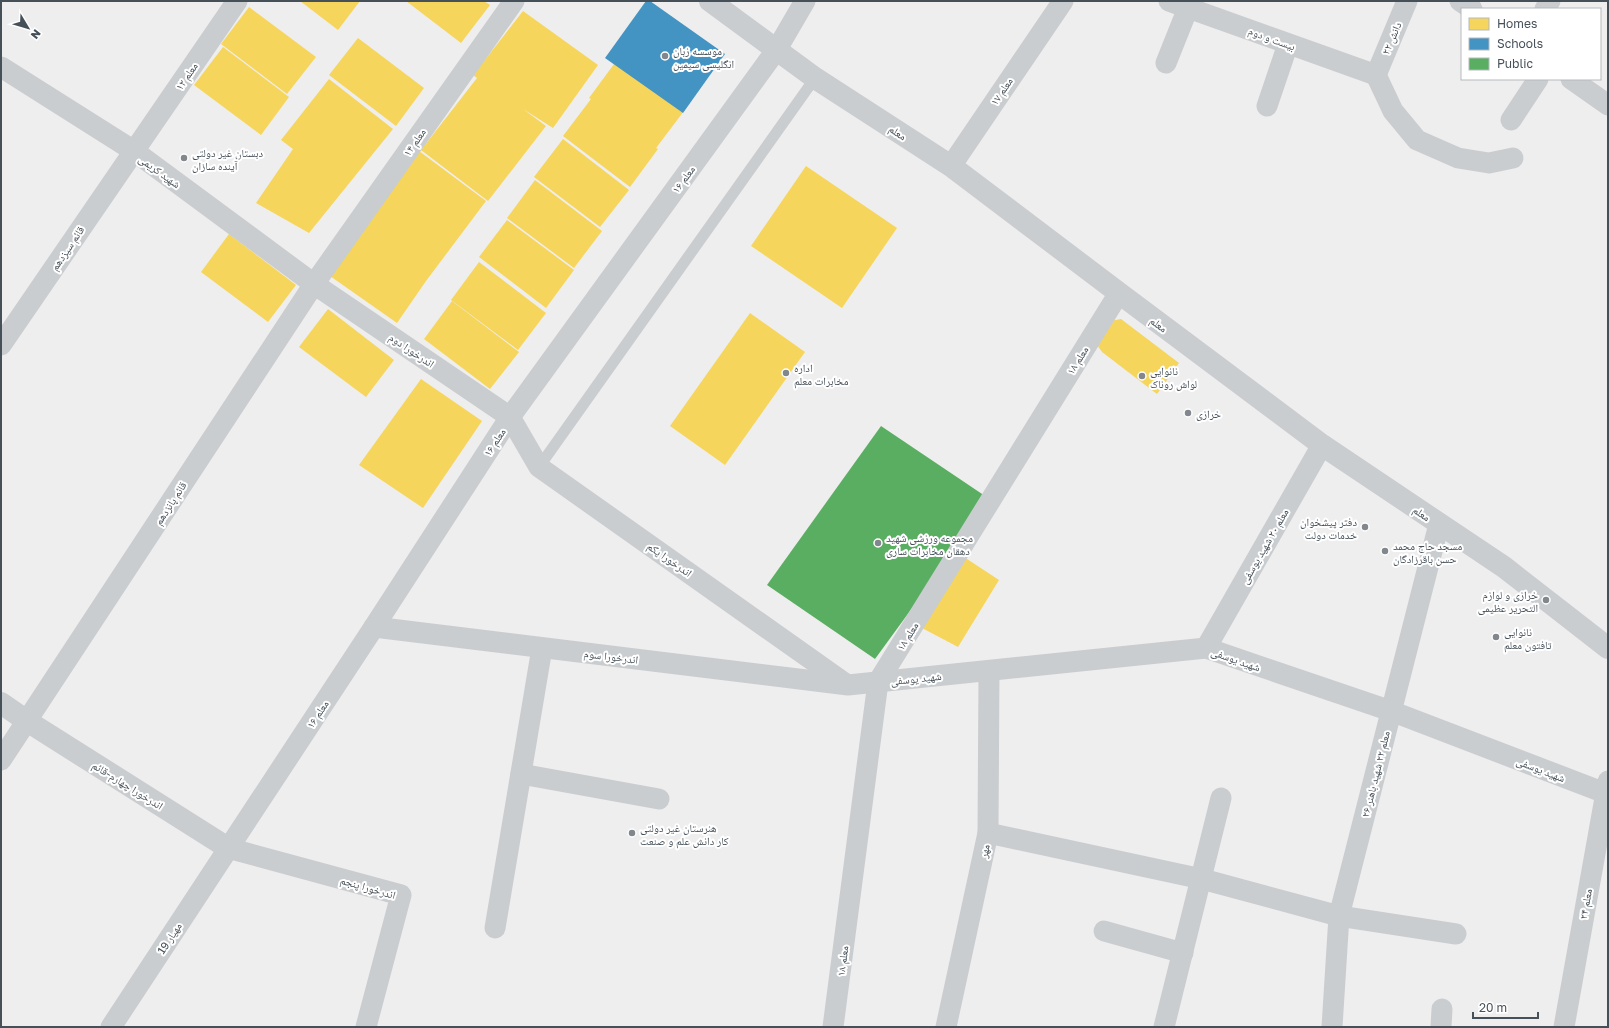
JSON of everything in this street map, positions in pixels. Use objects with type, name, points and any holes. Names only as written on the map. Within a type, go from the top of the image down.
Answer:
[{"type":"main road","name":"معلم","points":[[710,1],[815,78],[950,166],[1322,445],[1504,567],[1608,648]]},
{"type":"street","name":"معلم ١٢","points":[[134,151],[237,1]]},
{"type":"street","name":"معلم ۱۴","points":[[314,284],[514,1]]},
{"type":"street","name":"معلم ۱۶","points":[[228,848],[374,627],[510,416],[777,50],[805,1]]},
{"type":"street","name":"دانش ۲۲","points":[[1376,75],[1407,1]]},
{"type":"street","points":[[1460,1],[1470,8]]},
{"type":"street","name":"بیست و دوم","points":[[1178,4],[1376,75]]},
{"type":"street","points":[[1166,63],[1178,4]]},
{"type":"street","name":"معلم ١٧","points":[[950,166],[1058,9]]},
{"type":"street","points":[[1267,106],[1288,44]]},
{"type":"street","name":"شهید کریمی","points":[[1,67],[134,151],[314,284]]},
{"type":"street","points":[[1376,75],[1393,111],[1417,140],[1458,158],[1489,163],[1513,158]]},
{"type":"street","points":[[1511,120],[1537,80]]},
{"type":"street","points":[[1572,80],[1608,105]]},
{"type":"street","name":"قائم سیزدهم","points":[[1,345],[134,151]]},
{"type":"street","name":"اندرخورا دوم","points":[[314,284],[510,416]]},
{"type":"street","name":"قائم پانزدهم","points":[[1,760],[314,284]]},
{"type":"street","name":"معلم ۱۸","points":[[833,1027],[878,682],[1119,294]]},
{"type":"street","name":"اندرخورا یکم","points":[[510,416],[539,467],[848,686]]},
{"type":"street","name":"معلم ۲۰ شهید یوسفی","points":[[1206,648],[1322,445]]},
{"type":"street","name":"معلم ۲۲ شهید باهنر ۲۶","points":[[1332,1027],[1339,916],[1439,524]]},
{"type":"street","name":"اندرخورا سوم","points":[[374,627],[848,686]]},
{"type":"street","points":[[495,928],[542,648]]},
{"type":"street","name":"شهید یوسفی","points":[[848,686],[1206,648],[1606,787]]},
{"type":"street","name":"مهر","points":[[946,1027],[988,833],[989,671]]},
{"type":"street","name":"اندرخورا چهارم-قائم","points":[[1,703],[228,848]]},
{"type":"street","points":[[521,774],[659,799]]},
{"type":"street","name":"معلم ۲۴","points":[[1564,1027],[1606,787]]},
{"type":"street","points":[[1164,1027],[1202,879],[1220,798]]},
{"type":"street","points":[[988,833],[1202,879],[1339,916],[1456,934]]},
{"type":"street","name":"مهیار 19","points":[[110,1027],[228,848]]},
{"type":"street","name":"اندرخورا پنجم","points":[[228,848],[401,895],[366,1027]]},
{"type":"street","points":[[1104,931],[1183,953]]},
{"type":"lane","points":[[539,467],[815,78]]},
{"type":"building: Homes","points":[[300,1],[360,1],[338,30]]},
{"type":"building: Homes","points":[[406,1],[484,1],[490,5],[461,43]]},
{"type":"building: Homes","points":[[249,7],[316,57],[287,94],[221,44]]},
{"type":"building: Homes","points":[[523,11],[598,65],[553,128],[523,109],[546,126],[488,201],[421,150],[477,78],[473,75]]},
{"type":"building: Homes","points":[[358,38],[424,88],[396,126],[329,75]]},
{"type":"building: Homes","points":[[223,47],[289,97],[261,135],[194,85]]},
{"type":"building: Homes","points":[[617,60],[684,111],[656,148],[658,149],[630,187],[563,136],[591,99],[589,98]]},
{"type":"building: Homes","points":[[329,79],[393,129],[309,233],[256,203],[293,149],[281,140]]},
{"type":"building: Homes","points":[[563,139],[629,190],[600,227],[534,177]]},
{"type":"building: Homes","points":[[419,151],[486,201],[426,281],[397,323],[330,276]]},
{"type":"building: Homes","points":[[806,166],[897,228],[842,308],[751,246]]},
{"type":"building: Homes","points":[[535,180],[602,231],[574,268],[507,218]]},
{"type":"building: Homes","points":[[507,220],[574,270],[546,308],[479,257]]},
{"type":"building: Homes","points":[[229,234],[296,285],[268,322],[201,272]]},
{"type":"building: Homes","points":[[479,262],[546,313],[518,350],[451,300]]},
{"type":"building: Homes","points":[[452,301],[519,352],[490,389],[424,339]]},
{"type":"building: Homes","points":[[328,309],[394,360],[366,397],[299,347]]},
{"type":"building: Homes","points":[[750,313],[805,352],[725,465],[670,426]]},
{"type":"building: Homes","points":[[1121,319],[1179,363],[1157,394],[1102,352],[1095,342],[1110,321]]},
{"type":"building: Homes","points":[[421,379],[482,421],[423,508],[359,465]]},
{"type":"building: Homes","points":[[964,557],[999,580],[958,647],[922,628]]},
{"type":"building: Schools","name":"موسسه زبان انگلیسی سیمین","points":[[646,1],[650,1],[725,54],[683,113],[605,58]]},
{"type":"building: Public","name":"مجموعه ورزشی شهید دهقان مخابرات ساری","points":[[881,426],[991,500],[875,659],[767,585]]},
{"type":"place","name":"موسسه زبان انگلیسی سیمین","points":[[665,56]]},
{"type":"place","name":"دبستان غیر دولتی آینده سازان","points":[[184,158]]},
{"type":"place","name":"اداره مخابرات معلم","points":[[786,373]]},
{"type":"place","name":"نانوایی لواش روناک","points":[[1142,376]]},
{"type":"place","name":"خرازی","points":[[1188,413]]},
{"type":"place","name":"دفتر پیشخوان خدمات دولت","points":[[1365,527]]},
{"type":"place","name":"مجموعه ورزشی شهید دهقان مخابرات ساری","points":[[878,543]]},
{"type":"place","name":"مسجد حاج محمد حسن باقرزادگان","points":[[1385,551]]},
{"type":"place","name":"خرازی و لوازم التحریر عظیمی","points":[[1546,600]]},
{"type":"place","name":"نانوایی تافتون معلم","points":[[1496,637]]},
{"type":"place","name":"هنرستان غیر دولتی کار دانش علم و صنعت","points":[[632,833]]}]
